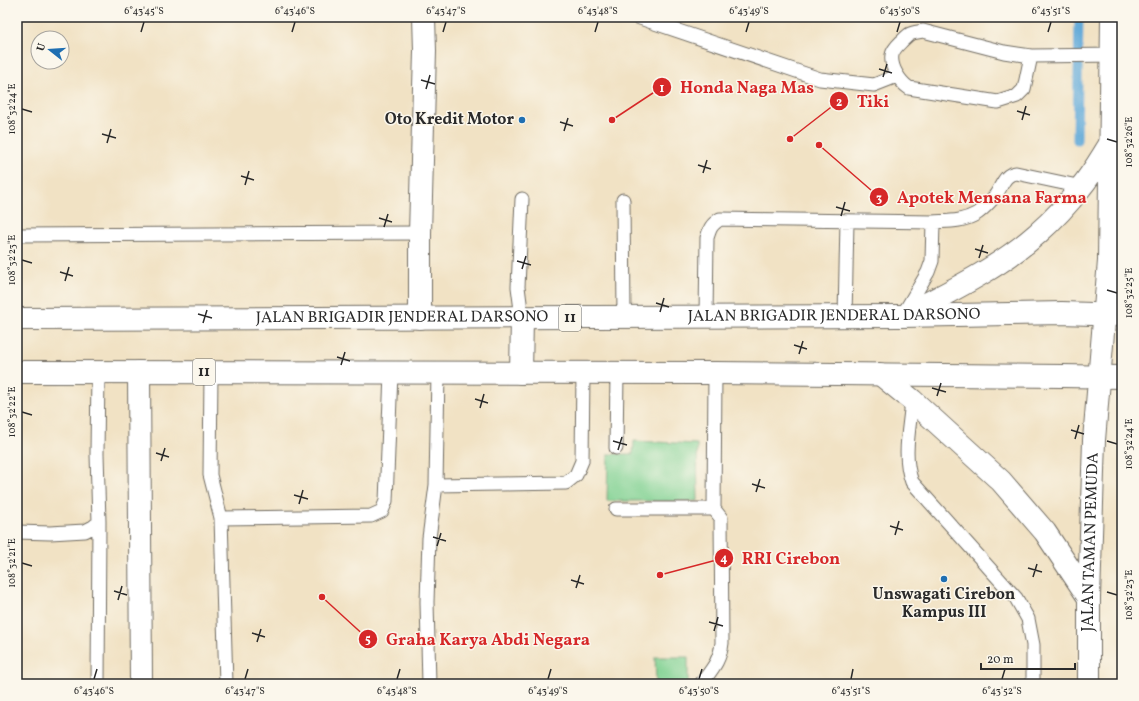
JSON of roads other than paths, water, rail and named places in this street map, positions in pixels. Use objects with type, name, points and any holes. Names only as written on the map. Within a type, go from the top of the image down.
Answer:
[{"type":"main road","points":[[420,318],[420,233],[425,51],[424,17]]},
{"type":"main road","name":"JALAN TAMAN PEMUDA","points":[[1088,684],[1094,440],[1099,376],[1113,314],[1109,261],[1110,144],[1117,55],[1112,17]]},
{"type":"main road","points":[[902,316],[954,289],[1010,255],[1036,234],[1060,212],[1082,186],[1110,144]]},
{"type":"main road","name":"JALAN BRIGADIR JENDERAL DARSONO","points":[[17,320],[845,317],[1062,313],[1113,314]]},
{"type":"main road","points":[[521,373],[522,318]]},
{"type":"main road","name":"11","points":[[17,372],[715,373],[1122,377]]},
{"type":"main road","points":[[139,372],[141,684]]},
{"type":"main road","points":[[880,374],[912,400],[1001,481],[1045,532],[1089,598]]},
{"type":"lane","points":[[637,17],[820,79],[874,85],[897,76]]},
{"type":"lane","points":[[1031,56],[1024,89],[1017,96],[998,102],[909,88],[902,83],[897,76],[893,65],[892,56],[895,48],[910,34],[923,31],[1004,52],[1031,56],[1117,55]]},
{"type":"lane","points":[[706,317],[707,238],[714,223],[720,219],[933,222],[960,221],[977,214],[994,197],[1006,178],[1011,174],[1016,173],[1082,186]]},
{"type":"lane","points":[[522,199],[518,287],[522,318]]},
{"type":"lane","points":[[623,200],[624,317]]},
{"type":"lane","points":[[845,317],[847,221]]},
{"type":"lane","points":[[902,316],[928,272],[932,261],[933,222]]},
{"type":"lane","points":[[17,235],[420,233]]},
{"type":"lane","points":[[98,372],[98,684]]},
{"type":"lane","points":[[211,372],[210,475],[221,518],[226,684]]},
{"type":"lane","points":[[221,518],[371,516],[382,511],[386,500],[391,373]]},
{"type":"lane","points":[[428,684],[427,602],[429,538],[436,485],[438,373]]},
{"type":"lane","points":[[436,485],[566,483],[576,475],[582,461],[583,373]]},
{"type":"lane","points":[[616,373],[616,448]]},
{"type":"lane","points":[[701,684],[718,661],[722,643],[722,518],[714,508],[715,373]]},
{"type":"lane","points":[[912,400],[907,458],[909,475],[912,482],[1016,598],[1028,619],[1033,645],[1033,684]]},
{"type":"lane","points":[[616,509],[714,508]]},
{"type":"lane","points":[[17,532],[50,533],[85,531],[93,528],[99,522]]},
{"type":"waterway","points":[[1077,140],[1079,17]]},
{"type":"place","name":"Oto Kredit Motor","points":[[522,120]]},
{"type":"place","name":"Honda Naga Mas","points":[[612,120]]},
{"type":"place","name":"Tiki","points":[[790,139]]},
{"type":"place","name":"Apotek Mensana Farma","points":[[819,145]]},
{"type":"place","name":"RRI Cirebon","points":[[660,575]]},
{"type":"place","name":"Unswagati Cirebon Kampus III","points":[[944,579]]},
{"type":"place","name":"Graha Karya Abdi Negara","points":[[322,597]]}]
